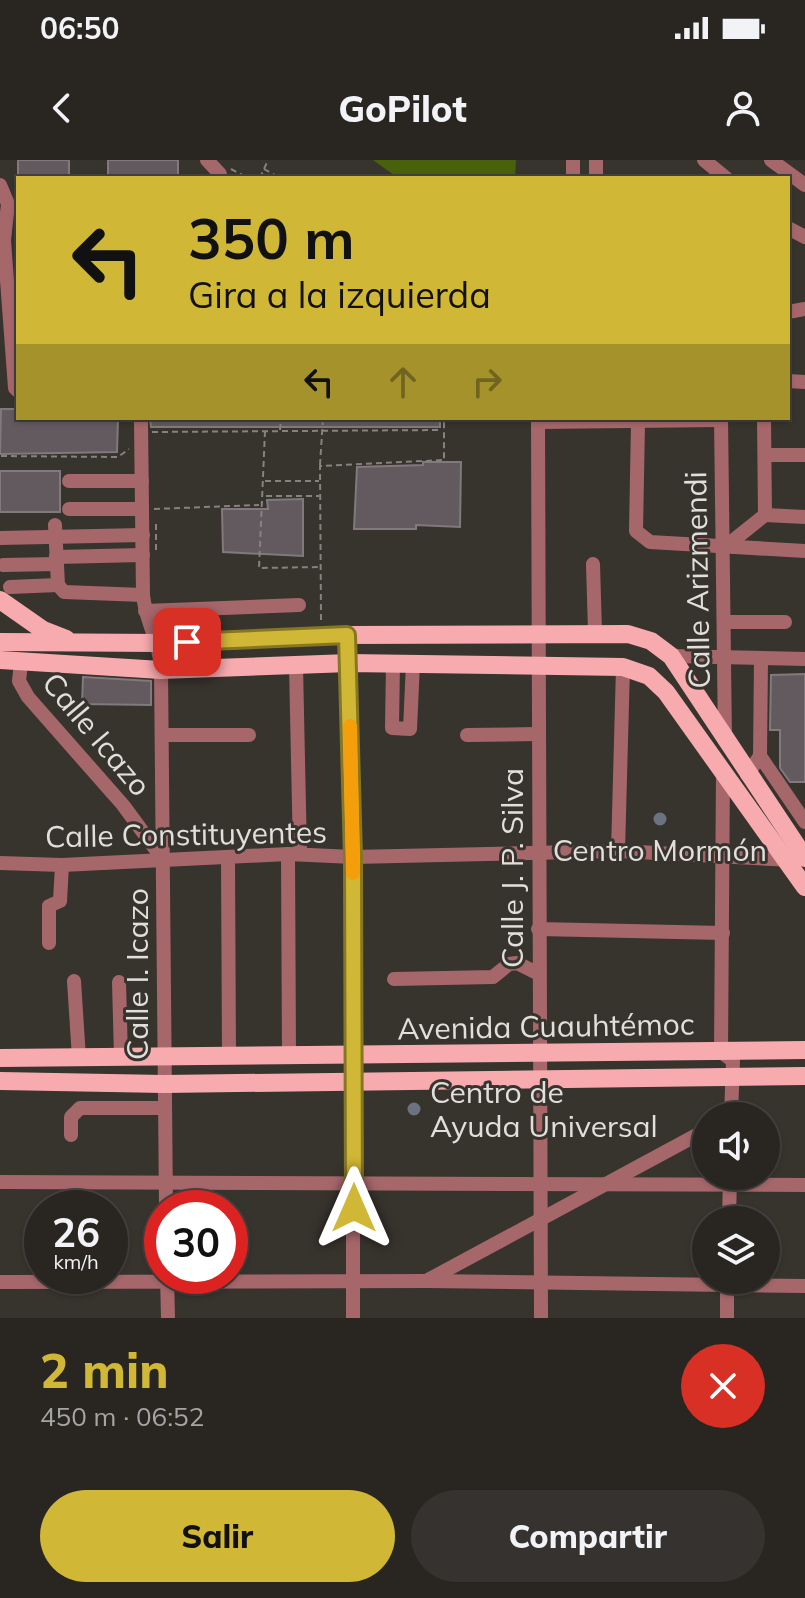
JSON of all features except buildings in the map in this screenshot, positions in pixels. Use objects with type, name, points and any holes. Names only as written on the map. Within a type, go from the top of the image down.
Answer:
[{"type":"main road","points":[[5,594],[43,630],[77,643]]},
{"type":"main road","points":[[0,642],[160,643],[347,635],[628,634],[651,641],[671,656],[747,775],[796,830],[805,859]]},
{"type":"main road","points":[[21,662],[30,651],[56,643]]},
{"type":"main road","points":[[0,660],[161,670],[349,663],[623,667],[649,676],[666,692],[805,887]]},
{"type":"main road","name":"Avenida Cuauhtémoc","points":[[0,1058],[805,1050]]},
{"type":"main road","name":"Avenida Cuauhtémoc","points":[[0,1081],[164,1084],[805,1076]]},
{"type":"street","points":[[207,160],[225,171]]},
{"type":"street","points":[[704,160],[724,176]]},
{"type":"street","points":[[771,160],[805,185]]},
{"type":"street","points":[[0,185],[8,204],[4,240],[14,313],[16,389]]},
{"type":"street","points":[[538,420],[638,423],[700,420]]},
{"type":"street","name":"Calle J. P. Silva","points":[[538,420],[536,634],[541,1318]]},
{"type":"street","name":"Calle Arizmendi","points":[[721,420],[725,741]]},
{"type":"street","points":[[764,420],[765,515]]},
{"type":"street","points":[[638,423],[636,531],[650,542],[805,551]]},
{"type":"street","points":[[146,431],[142,481],[143,595],[145,611],[160,643]]},
{"type":"street","points":[[765,455],[805,455]]},
{"type":"street","points":[[69,481],[142,481]]},
{"type":"street","points":[[69,509],[142,509]]},
{"type":"street","points":[[723,547],[737,540],[765,515],[805,517]]},
{"type":"street","points":[[0,538],[55,531],[143,535]]},
{"type":"street","points":[[55,531],[58,585],[64,592],[143,595]]},
{"type":"street","points":[[3,565],[143,555]]},
{"type":"street","points":[[593,564],[595,632]]},
{"type":"street","points":[[5,594],[58,585]]},
{"type":"street","points":[[145,611],[299,605]]},
{"type":"street","points":[[724,622],[785,622]]},
{"type":"street","points":[[347,635],[353,857],[353,1318]]},
{"type":"street","name":"Calle I. Icazo","points":[[160,643],[166,1190]]},
{"type":"street","points":[[671,656],[805,659]]},
{"type":"street","points":[[747,775],[760,756],[761,659]]},
{"type":"street","name":"Calle Icazo","points":[[0,660],[19,681],[28,697],[123,805],[163,859]]},
{"type":"street","name":"Calle Icazo","points":[[19,681],[21,662]]},
{"type":"street","points":[[393,663],[392,728],[410,729],[413,663]]},
{"type":"street","points":[[289,1056],[296,665]]},
{"type":"street","points":[[618,851],[623,667]]},
{"type":"street","points":[[467,735],[537,734]]},
{"type":"street","points":[[162,735],[249,735]]},
{"type":"street","points":[[760,756],[805,822]]},
{"type":"street","points":[[723,770],[721,1052],[733,1061],[732,1102]]},
{"type":"street","name":"Calle Constituyentes","points":[[0,863],[62,865],[294,854],[353,857],[618,851],[805,859]]},
{"type":"street","points":[[228,858],[229,1057]]},
{"type":"street","points":[[49,943],[49,906],[52,901],[60,901],[62,865]]},
{"type":"street","points":[[538,929],[723,933]]},
{"type":"street","points":[[394,979],[493,977],[509,964],[517,963],[539,974]]},
{"type":"street","points":[[74,981],[79,1058]]},
{"type":"street","points":[[119,982],[121,1057]]},
{"type":"street","points":[[71,1135],[71,1117],[80,1108],[164,1108]]},
{"type":"street","points":[[427,1281],[692,1138]]},
{"type":"street","points":[[0,1182],[692,1181]]},
{"type":"street","points":[[780,1184],[805,1185]]},
{"type":"street","points":[[0,1282],[144,1279]]},
{"type":"street","points":[[248,1280],[692,1282]]},
{"type":"street","points":[[780,1285],[805,1286]]},
{"type":"street","points":[[167,1294],[168,1318]]},
{"type":"street","points":[[727,1294],[727,1318]]},
{"type":"path","points":[[261,176],[268,160]]},
{"type":"path","points":[[263,169],[276,176]]},
{"type":"path","points":[[225,171],[241,176]]},
{"type":"path","points":[[280,431],[281,420]]},
{"type":"path","points":[[321,636],[320,466],[323,420]]},
{"type":"path","points":[[320,466],[444,460],[444,420]]},
{"type":"path","points":[[1,456],[118,457],[146,431],[444,430]]},
{"type":"path","points":[[265,431],[265,496],[261,505],[259,568],[322,566]]},
{"type":"path","points":[[265,481],[320,481]]},
{"type":"path","points":[[265,496],[320,496]]},
{"type":"path","points":[[142,509],[261,505]]},
{"type":"green space","points":[[373,160],[516,160],[515,176],[395,176]]},
{"type":"slow traffic","points":[[350,726],[353,873]]},
{"type":"place","name":"Centro Mormón","points":[[660,819]]},
{"type":"place","name":"Centro de Ayuda Universal","points":[[414,1109]]},
{"type":"route","points":[[187,642],[347,635],[353,857],[354,1208]]}]
